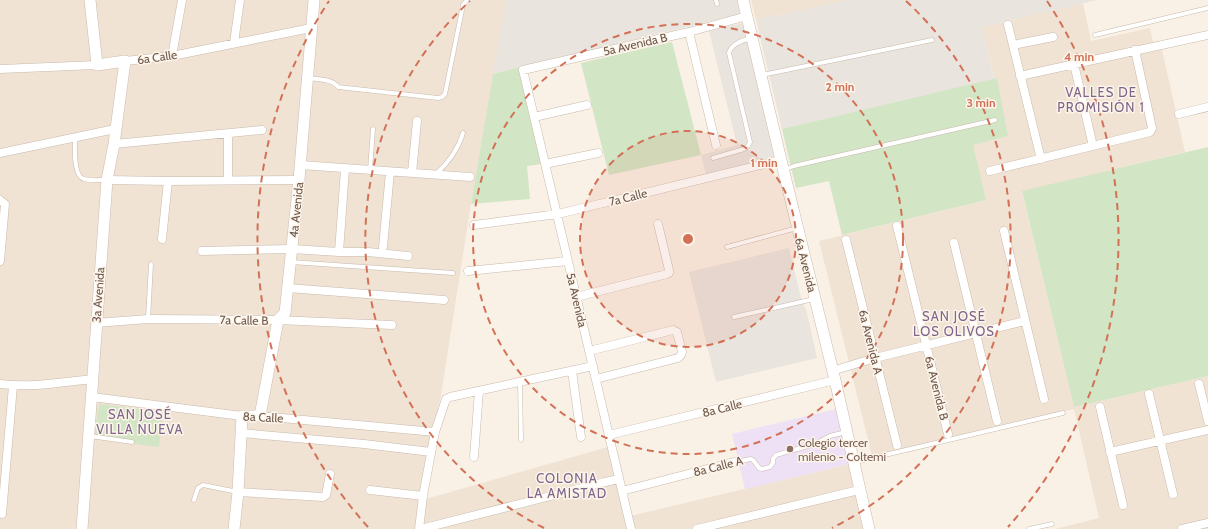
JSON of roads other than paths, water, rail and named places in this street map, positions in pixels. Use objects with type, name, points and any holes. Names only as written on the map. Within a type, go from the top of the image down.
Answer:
[{"type":"street","points":[[90,0],[97,65]]},
{"type":"street","points":[[172,56],[182,0]]},
{"type":"street","points":[[234,43],[240,0]]},
{"type":"street","name":"4a Avenida","points":[[260,416],[278,320],[285,313],[301,165],[314,0]]},
{"type":"street","name":"6a Avenida","points":[[744,0],[814,299],[834,375],[869,529]]},
{"type":"street","name":"5a Avenida B","points":[[523,72],[525,69],[688,32],[747,16]]},
{"type":"street","points":[[1008,25],[1041,159]]},
{"type":"street","name":"6a Calle","points":[[0,69],[97,65],[172,56],[311,28]]},
{"type":"street","points":[[688,32],[716,146]]},
{"type":"street","points":[[1020,76],[1208,35]]},
{"type":"street","points":[[1013,45],[1054,37]]},
{"type":"street","points":[[990,171],[1150,132],[1152,128],[1135,50]]},
{"type":"street","name":"3a Avenida","points":[[82,529],[107,180],[114,144],[125,61]]},
{"type":"street","points":[[1074,64],[1093,146]]},
{"type":"street","name":"5a Avenida","points":[[523,72],[558,214],[576,297],[631,529]]},
{"type":"street","points":[[534,117],[587,105]]},
{"type":"street","points":[[1180,114],[1208,107]]},
{"type":"street","points":[[412,173],[417,122]]},
{"type":"street","points":[[0,153],[115,129]]},
{"type":"street","points":[[114,144],[262,130]]},
{"type":"street","points":[[228,134],[228,180]]},
{"type":"street","points":[[545,164],[598,153]]},
{"type":"street","points":[[301,165],[470,177]]},
{"type":"street","name":"7a Calle","points":[[474,225],[558,214],[782,165]]},
{"type":"street","points":[[339,252],[346,169]]},
{"type":"street","points":[[383,247],[390,172]]},
{"type":"street","points":[[107,180],[168,182],[299,180]]},
{"type":"street","points":[[162,239],[168,182]]},
{"type":"street","points":[[0,200],[5,204],[0,261]]},
{"type":"street","points":[[576,297],[667,274],[669,270],[658,224]]},
{"type":"street","name":"6a Avenida B","points":[[897,226],[948,434]]},
{"type":"street","points":[[1004,231],[1044,399]]},
{"type":"street","name":"6a Avenida A","points":[[846,240],[897,445]]},
{"type":"street","points":[[954,243],[997,421]]},
{"type":"street","points":[[202,251],[292,249],[368,252],[408,256]]},
{"type":"street","points":[[468,272],[568,261]]},
{"type":"street","points":[[288,288],[444,300]]},
{"type":"street","name":"7a Calle B","points":[[96,323],[148,319],[278,320],[392,325]]},
{"type":"street","name":"8a Calle","points":[[609,435],[834,375],[875,358],[1025,321]]},
{"type":"street","points":[[589,351],[674,330],[677,332],[682,352],[678,358],[596,379]]},
{"type":"street","points":[[593,366],[446,399],[435,432],[422,496],[420,529],[619,479]]},
{"type":"street","points":[[572,371],[581,437]]},
{"type":"street","points":[[0,384],[13,386],[51,384],[93,379]]},
{"type":"street","points":[[1199,384],[1208,421]]},
{"type":"street","points":[[2,514],[13,386]]},
{"type":"street","points":[[474,457],[479,391]]},
{"type":"street","points":[[1149,394],[1173,494]]},
{"type":"street","name":"8a Calle","points":[[92,397],[242,416],[260,416],[435,432]]},
{"type":"street","points":[[1100,406],[1123,505]]},
{"type":"street","points":[[234,529],[238,492],[242,416]]},
{"type":"street","points":[[1110,452],[1208,430]]},
{"type":"street","points":[[241,433],[364,444],[431,452]]},
{"type":"street","name":"8a Calle A","points":[[622,491],[734,462]]},
{"type":"street","points":[[238,492],[323,497],[326,495],[330,474]]},
{"type":"street","points":[[370,490],[422,496]]},
{"type":"street","points":[[697,529],[859,490]]},
{"type":"street","points":[[1182,529],[1208,523]]},
{"type":"lane","points":[[307,78],[336,83],[338,87],[438,98],[442,97],[445,94],[463,5],[467,0]]},
{"type":"lane","points":[[1095,35],[1208,8]]},
{"type":"lane","points":[[713,158],[744,149],[750,142],[729,53],[730,49],[744,39],[752,38]]},
{"type":"lane","points":[[761,76],[932,40]]},
{"type":"lane","points":[[782,165],[794,166],[995,120]]},
{"type":"lane","points":[[370,170],[374,129]]},
{"type":"lane","points":[[436,174],[453,155],[460,144],[463,133]]},
{"type":"lane","points":[[75,140],[76,168],[80,176],[83,179],[107,180]]},
{"type":"lane","points":[[727,246],[797,228]]},
{"type":"lane","points":[[290,262],[453,273]]},
{"type":"lane","points":[[148,319],[151,264]]},
{"type":"lane","points":[[734,317],[814,299]]},
{"type":"lane","points":[[520,382],[521,440]]},
{"type":"lane","points":[[853,462],[1063,413]]},
{"type":"lane","name":"8a Calle A","points":[[734,462],[751,459],[759,468],[762,469],[770,467],[773,465],[774,457],[776,455],[815,444],[830,436],[846,432]]},
{"type":"lane","points":[[89,436],[132,442]]},
{"type":"lane","points":[[194,500],[198,488],[203,485],[238,492]]},
{"type":"lane","points":[[1030,529],[1052,524]]},
{"type":"place","name":"Colegio tercer milenio - Coltemi","points":[[790,449]]},
{"type":"district","name":"VALLES DE PROMISIÓN 1","points":[[1101,100]]},
{"type":"district","name":"SAN JOSÉ LOS OLIVOS","points":[[954,324]]},
{"type":"district","name":"SAN JOSÉ VILLA NUEVA","points":[[140,422]]},
{"type":"district","name":"COLONIA LA AMISTAD","points":[[567,486]]}]
